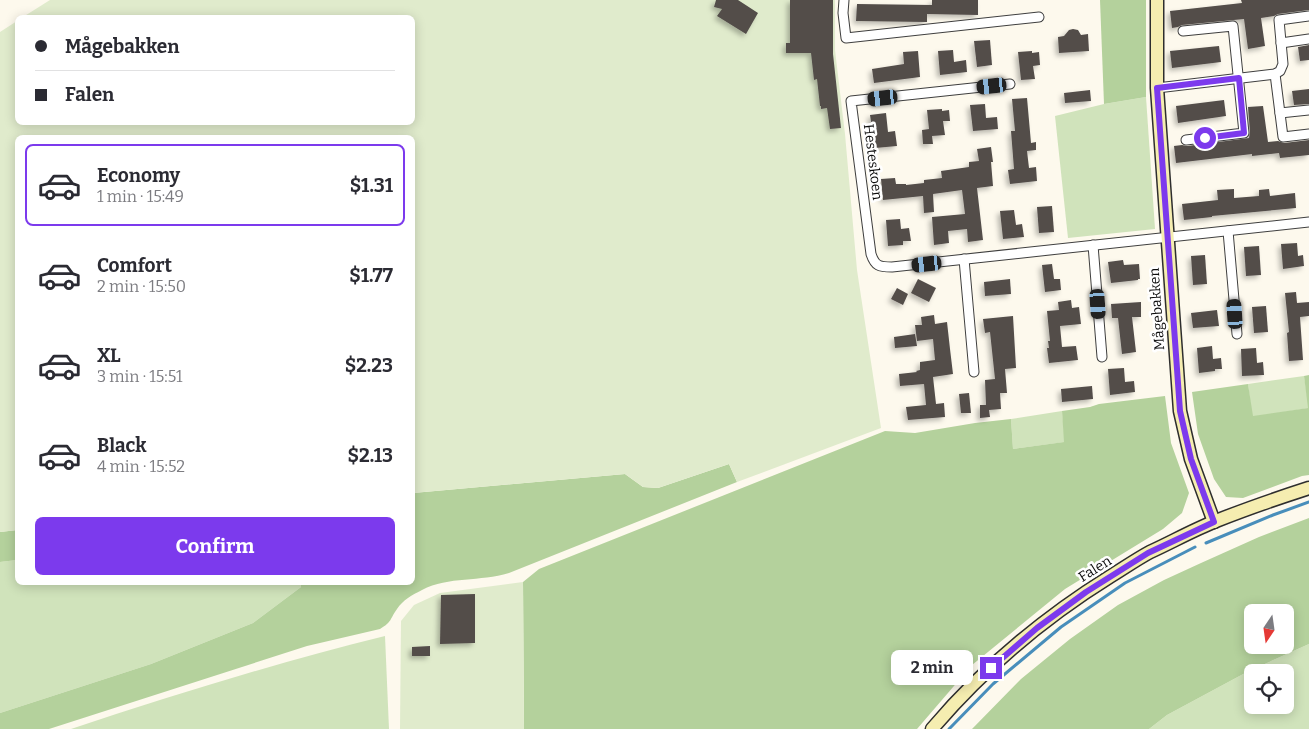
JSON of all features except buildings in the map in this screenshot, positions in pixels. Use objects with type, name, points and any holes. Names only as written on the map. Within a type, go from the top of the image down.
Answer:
[{"type":"street","points":[[844,0],[843,13],[846,38],[1039,17]]},
{"type":"street","name":"Mågebakken","points":[[1157,0],[1157,88],[1180,411],[1191,459],[1214,522]]},
{"type":"street","points":[[1157,88],[1275,74],[1280,71],[1283,64],[1279,20],[1309,16]]},
{"type":"street","points":[[1183,32],[1233,26],[1244,133],[1186,140]]},
{"type":"street","points":[[1281,42],[1309,39]]},
{"type":"street","points":[[1275,74],[1283,137],[1309,134]]},
{"type":"street","name":"Hesteskoen","points":[[1010,84],[851,101],[871,254],[877,266],[892,267],[1309,222]]},
{"type":"street","points":[[1280,113],[1309,110]]},
{"type":"street","points":[[1228,231],[1237,334]]},
{"type":"street","points":[[1093,245],[1102,357]]},
{"type":"street","points":[[964,259],[974,372]]},
{"type":"street","name":"Falen","points":[[932,729],[991,668],[1037,628],[1086,592],[1148,553],[1214,522],[1309,488]]},
{"type":"green space","points":[[50,0],[835,0],[835,50],[845,134],[857,270],[881,428],[737,482],[729,464],[658,488],[643,487],[625,474],[415,493],[415,135],[15,135],[15,530],[0,532],[0,32],[15,22],[15,125],[415,125],[415,15],[26,15]]},
{"type":"green space","points":[[1100,0],[1146,0],[1146,97],[1104,104]]},
{"type":"green space","points":[[1146,97],[1155,229],[1068,238],[1055,116],[1104,104]]},
{"type":"green space","points":[[1309,375],[1309,475],[1243,498],[1226,497],[1214,479],[1198,434],[1192,392],[1248,384],[1253,416],[1308,408],[1304,376]]},
{"type":"green space","points":[[1304,376],[1309,408],[1252,417],[1248,384]]},
{"type":"green space","points":[[1165,396],[1171,443],[1189,493],[1182,513],[1163,529],[1065,589],[972,665],[917,729],[524,729],[523,582],[539,569],[885,431],[915,433],[1011,419],[1013,449],[1064,442],[1062,411],[1099,404]]},
{"type":"green space","points":[[1062,411],[1065,442],[1013,449],[1011,419]]},
{"type":"green space","points":[[729,464],[737,482],[509,573],[432,586],[405,600],[389,622],[380,629],[307,646],[49,729],[0,729],[0,713],[151,664],[253,623],[301,587],[301,585],[415,585],[415,493],[625,474],[643,487],[658,488]]},
{"type":"green space","points":[[1309,518],[1309,644],[1294,651],[1294,604],[1244,604],[1244,654],[1287,654],[1265,664],[1244,664],[1244,674],[1167,715],[1149,729],[972,729],[1021,679],[1070,639],[1118,605],[1164,580],[1259,537]]},
{"type":"green space","points":[[15,530],[15,560],[0,562],[0,532]]},
{"type":"green space","points":[[15,560],[15,585],[301,585],[301,587],[253,623],[151,664],[0,713],[0,562]]},
{"type":"green space","points":[[523,582],[524,729],[400,729],[401,621],[414,605],[440,593]]},
{"type":"green space","points":[[385,636],[389,729],[71,729],[227,680]]},
{"type":"green space","points":[[1309,644],[1309,729],[1149,729],[1167,715],[1244,674],[1244,714],[1294,714],[1294,664],[1265,664],[1287,654],[1294,654],[1294,651]]},
{"type":"waterway","points":[[1206,543],[1309,502]]},
{"type":"waterway","points":[[949,729],[993,684],[1061,627],[1125,583],[1195,547]]},
{"type":"route","points":[[991,668],[1037,628],[1086,592],[1148,553],[1214,522],[1191,459],[1180,411],[1157,88],[1239,78],[1244,133],[1205,138]]}]
